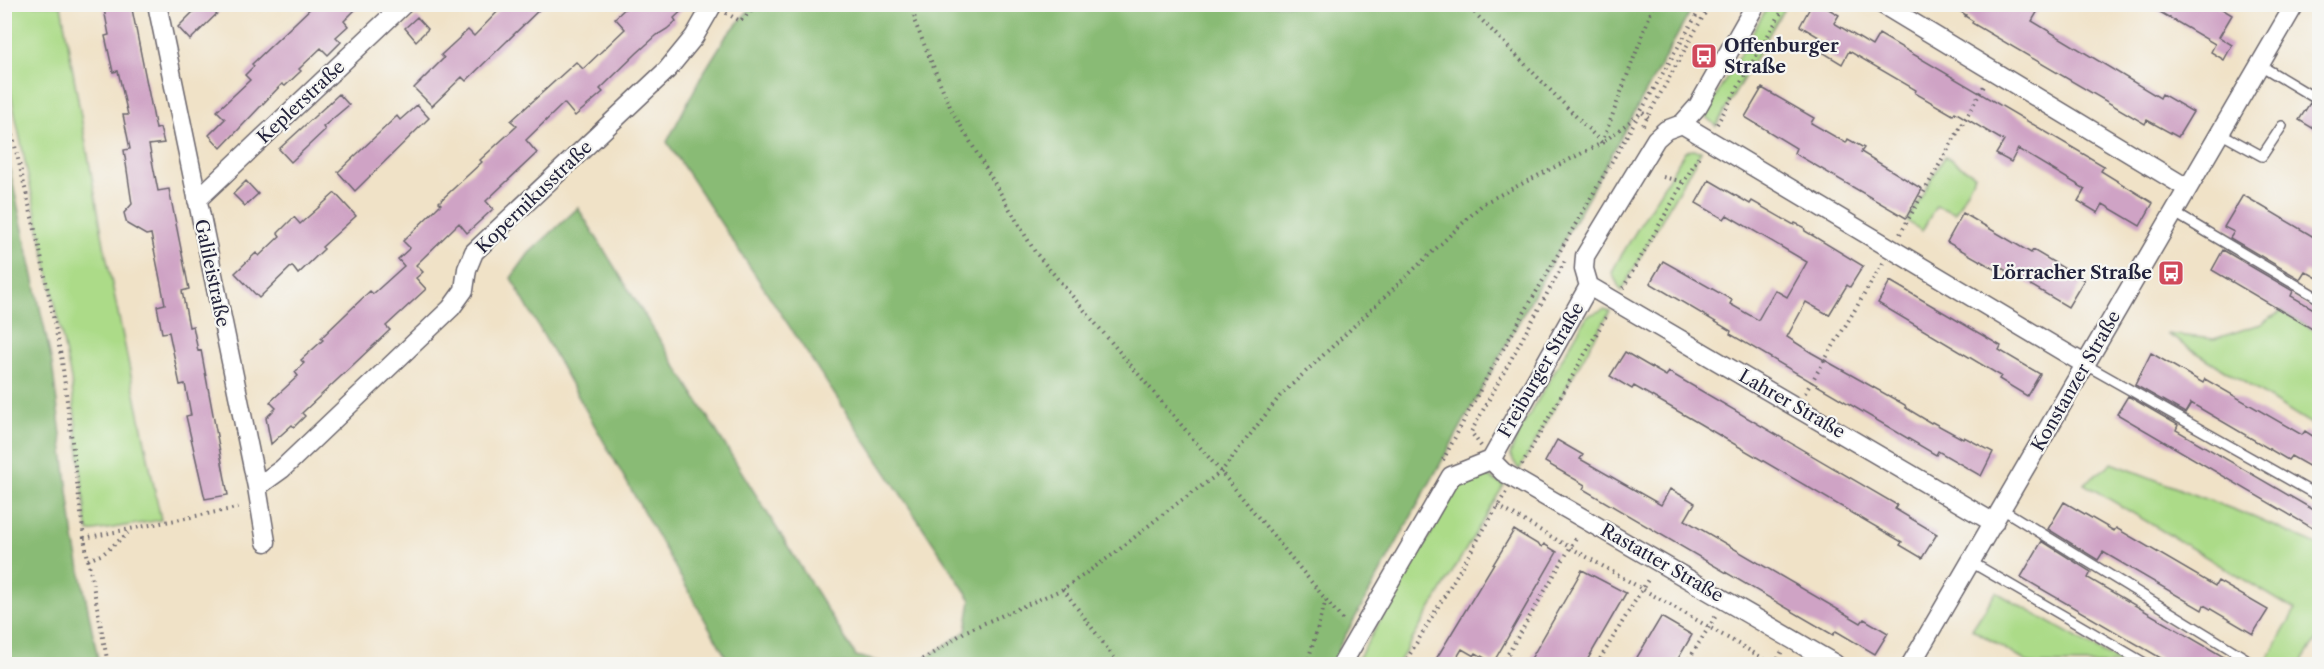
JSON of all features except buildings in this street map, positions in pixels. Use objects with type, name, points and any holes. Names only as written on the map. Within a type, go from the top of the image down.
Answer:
[{"type":"street","name":"Galileistraße","points":[[157,4],[266,542]]},
{"type":"street","name":"Keplerstraße","points":[[197,200],[404,4]]},
{"type":"street","name":"Freiburger Straße","points":[[1341,664],[1451,476],[1491,460],[1589,286],[1584,269],[1585,256],[1656,139],[1698,106],[1756,4]]},
{"type":"street","points":[[1882,4],[2187,188]]},
{"type":"street","name":"Kopernikusstraße","points":[[258,495],[282,469],[451,308],[464,290],[467,269],[474,252],[667,70],[694,37],[712,5]]},
{"type":"street","name":"Konstanzer Straße","points":[[1911,664],[2260,65],[2291,6]]},
{"type":"street","points":[[1674,127],[1708,140],[2086,364]]},
{"type":"street","name":"Lahrer Straße","points":[[1589,286],[1796,406],[1998,516]]},
{"type":"street","name":"Rastatter Straße","points":[[1491,460],[1503,472],[1835,664]]},
{"type":"lane","points":[[2260,65],[2319,101]]},
{"type":"lane","points":[[2220,133],[2262,156],[2282,126]]},
{"type":"lane","points":[[2174,212],[2319,299]]},
{"type":"lane","points":[[2086,364],[2319,497]]},
{"type":"lane","points":[[1998,516],[2245,658]]},
{"type":"lane","points":[[1971,562],[2146,664]]},
{"type":"path","points":[[712,5],[740,21],[759,4]]},
{"type":"path","points":[[916,4],[914,20],[951,109],[1035,252],[1357,637]]},
{"type":"path","points":[[1466,4],[1602,143]]},
{"type":"path","points":[[1602,143],[1654,4]]},
{"type":"path","points":[[1439,469],[1487,377],[1703,4]]},
{"type":"path","points":[[1404,664],[1498,506],[1786,4]]},
{"type":"path","points":[[1796,406],[1892,249],[1993,71]]},
{"type":"path","points":[[4,100],[40,251],[62,361],[84,538],[108,664]]},
{"type":"path","points":[[911,664],[927,657],[966,632],[1063,589],[1115,553],[1168,510],[1221,472],[1280,396],[1484,203],[1602,143],[1642,112]]},
{"type":"path","points":[[1642,112],[1674,127]]},
{"type":"path","points":[[1663,177],[1684,182]]},
{"type":"path","points":[[84,538],[258,495]]},
{"type":"path","points":[[1498,506],[1773,664]]},
{"type":"path","points":[[1502,664],[1587,520]]},
{"type":"path","points":[[88,560],[104,554],[128,533]]},
{"type":"path","points":[[1597,664],[1659,561]]},
{"type":"path","points":[[1063,589],[1119,664]]},
{"type":"path","points":[[1307,664],[1326,600]]},
{"type":"path","points":[[1686,664],[1725,600]]},
{"type":"green space","points":[[1769,4],[1786,5],[1716,126],[1706,117],[1707,112]]},
{"type":"green space","points":[[4,5],[61,5],[105,250],[161,520],[89,532],[87,527],[71,379],[5,67]]},
{"type":"green space","points":[[753,5],[1694,5],[1338,649],[1340,664],[901,664],[927,657],[966,631],[971,600],[667,142],[702,75],[725,38]]},
{"type":"green space","points":[[4,143],[52,363],[74,539],[99,664],[5,664]]},
{"type":"green space","points":[[1685,151],[1701,151],[1621,291],[1612,273],[1616,264]]},
{"type":"green space","points":[[1945,156],[1975,175],[1955,213],[1936,206],[1922,231],[1907,221]]},
{"type":"green space","points":[[578,208],[856,656],[887,664],[730,664],[511,278],[529,253]]},
{"type":"green space","points":[[1604,309],[1610,311],[1519,470],[1510,455],[1519,432],[1587,316]]},
{"type":"green space","points":[[2282,311],[2319,333],[2319,429],[2167,334],[2214,339],[2261,324]]},
{"type":"green space","points":[[2112,463],[2253,517],[2319,546],[2319,636],[2300,664],[2265,664],[2295,610],[2084,484]]},
{"type":"green space","points":[[1483,474],[1504,485],[1398,664],[1355,664],[1461,482],[1470,476]]},
{"type":"green space","points":[[1996,592],[2123,664],[2030,664],[1972,629]]},
{"type":"place","name":"Offenburger Straße","points":[[1704,56]]},
{"type":"place","name":"Lörracher Straße","points":[[2171,273]]}]
